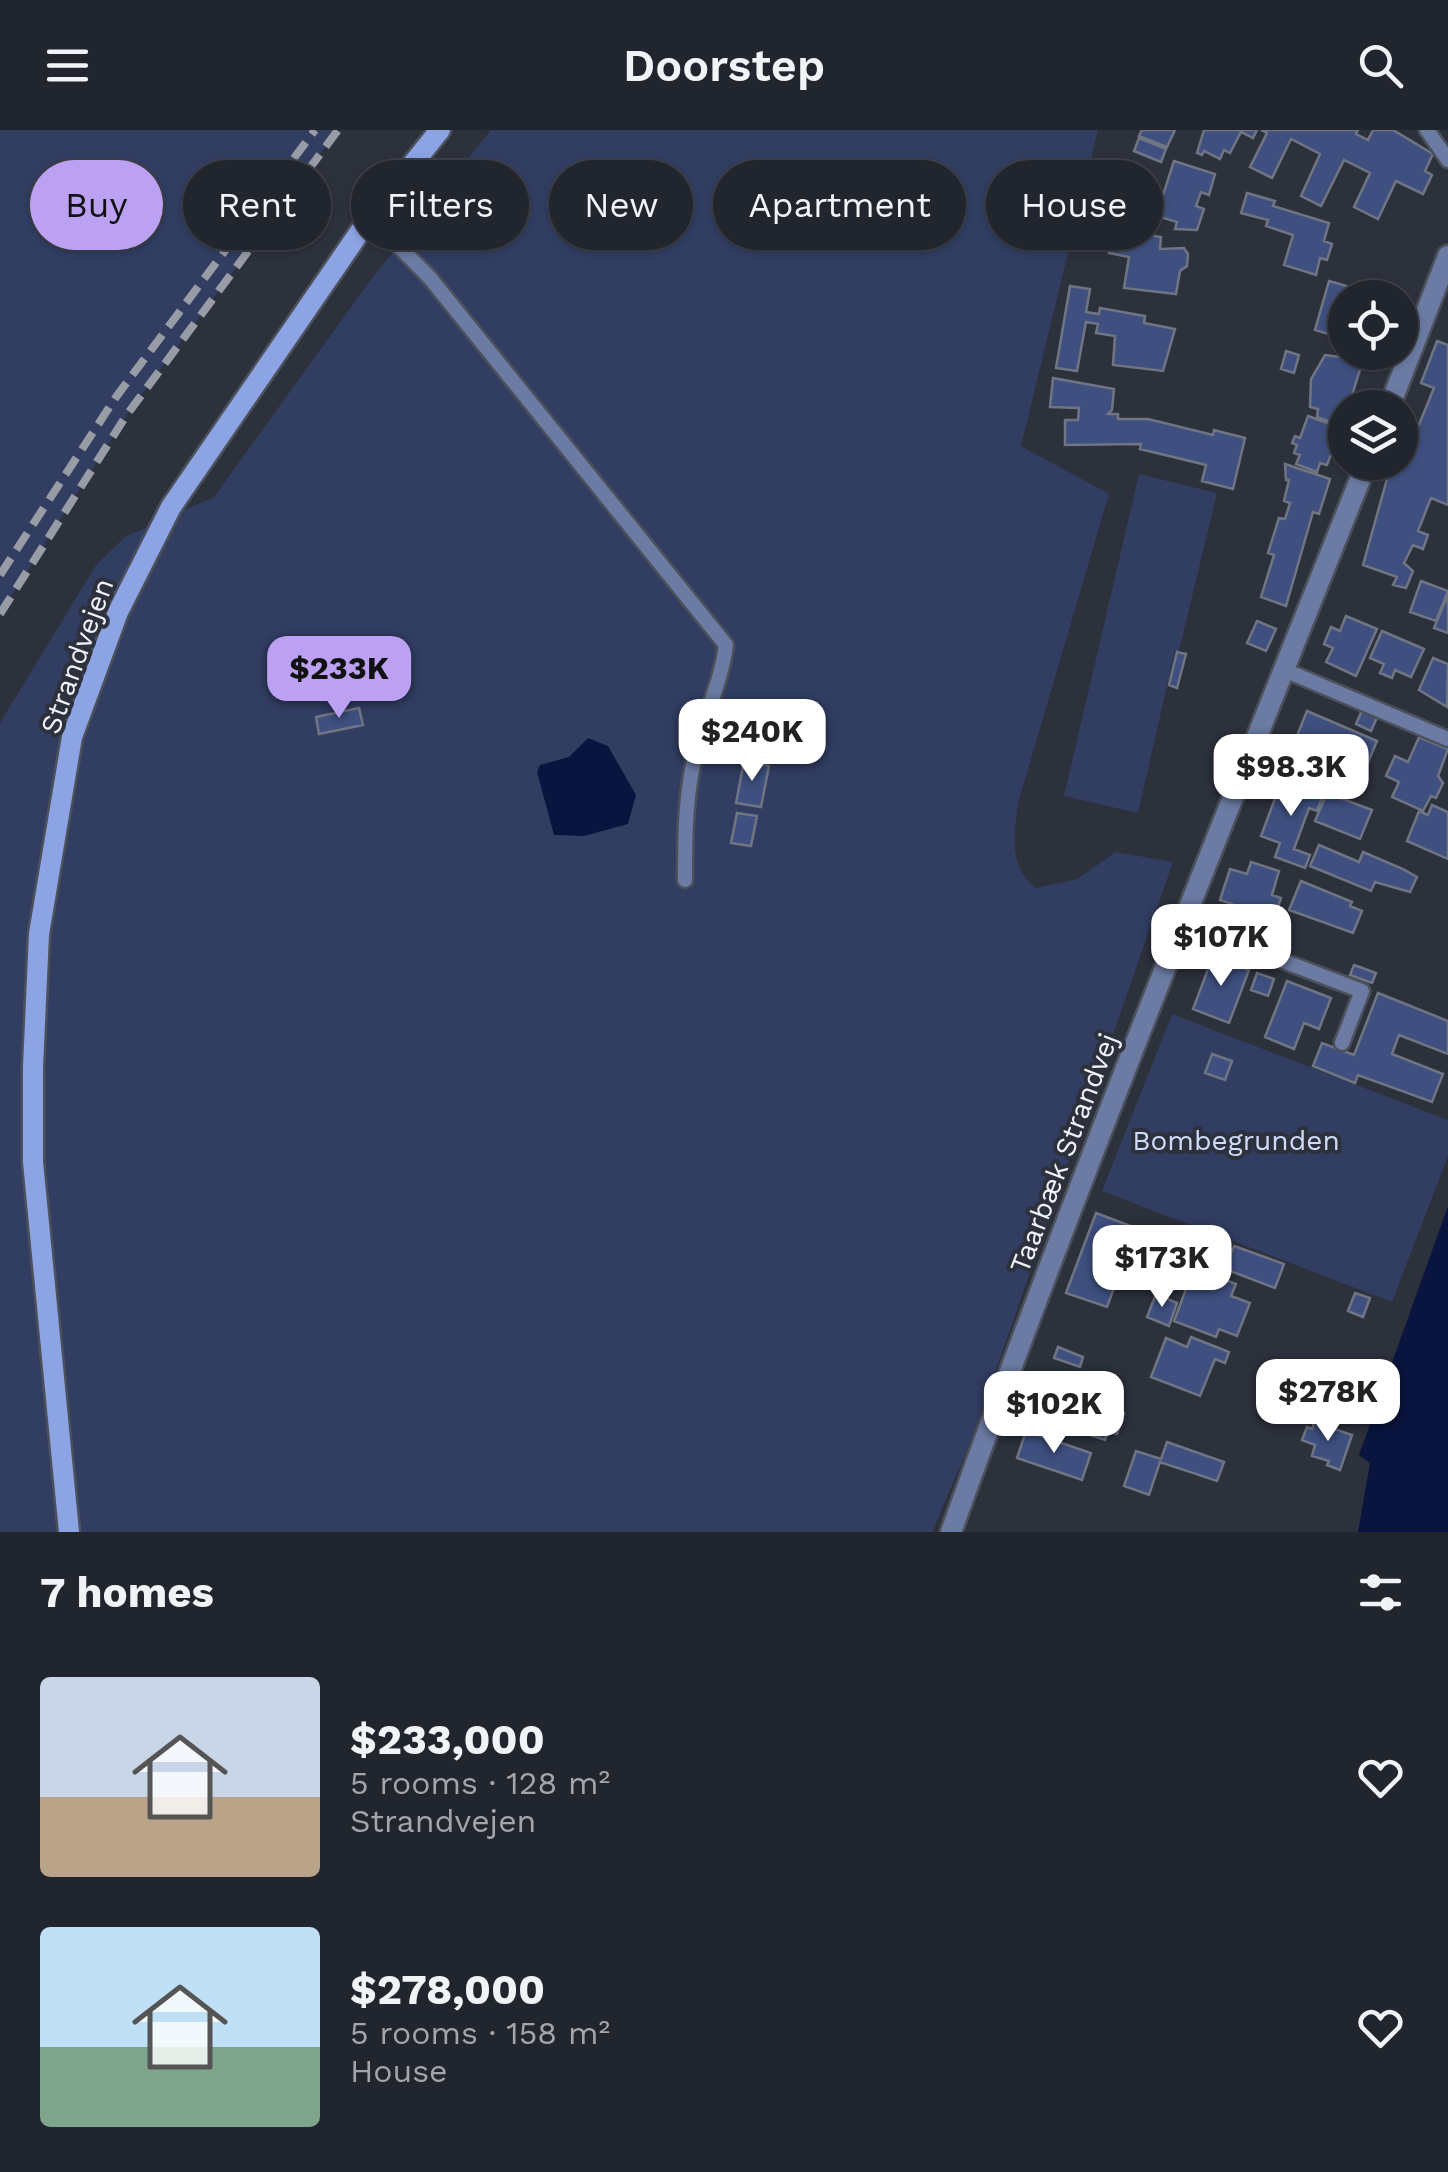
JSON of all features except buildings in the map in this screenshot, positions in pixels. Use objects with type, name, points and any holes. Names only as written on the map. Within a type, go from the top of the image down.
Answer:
[{"type":"main road","name":"Strandvejen","points":[[416,160],[440,130]]},
{"type":"main road","name":"Strandvejen","points":[[69,1532],[35,1181],[33,1067],[39,934],[72,737],[118,612],[171,508],[351,245]]},
{"type":"street","points":[[1396,390],[1448,256]]},
{"type":"street","name":"Taarbæk Strandvej","points":[[951,1532],[1183,923],[1360,480]]},
{"type":"lane","points":[[1427,130],[1448,160]]},
{"type":"lane","points":[[402,250],[430,278],[726,645],[722,678],[694,756],[685,821],[686,880]]},
{"type":"lane","points":[[1282,669],[1448,739]]},
{"type":"lane","points":[[1183,923],[1362,991],[1342,1043]]},
{"type":"green space","points":[[0,130],[338,130],[316,160],[183,160],[183,250],[249,250],[126,416],[0,614]]},
{"type":"green space","points":[[491,130],[1098,130],[1091,160],[986,160],[986,250],[1069,250],[1021,446],[1109,494],[1018,803],[1015,850],[1021,870],[1036,888],[1077,879],[1116,852],[1173,862],[973,1436],[932,1532],[0,1532],[0,723],[96,565],[125,537],[214,497],[395,250],[529,250],[529,160],[467,160]]},
{"type":"green space","points":[[1139,474],[1217,493],[1138,813],[1064,796]]},
{"type":"green space","name":"Bombegrunden","points":[[1172,1014],[1448,1120],[1448,1156],[1392,1302],[1102,1191]]},
{"type":"shaded area","points":[[588,738],[608,746],[636,795],[628,824],[584,836],[554,835],[537,772],[540,765],[569,757]]},
{"type":"shaded area","points":[[1448,1206],[1448,1532],[1358,1532],[1370,1463],[1359,1455]]},
{"type":"railway","points":[[0,575],[116,397],[315,130]]},
{"type":"railway","points":[[0,614],[126,416],[338,130]]}]
